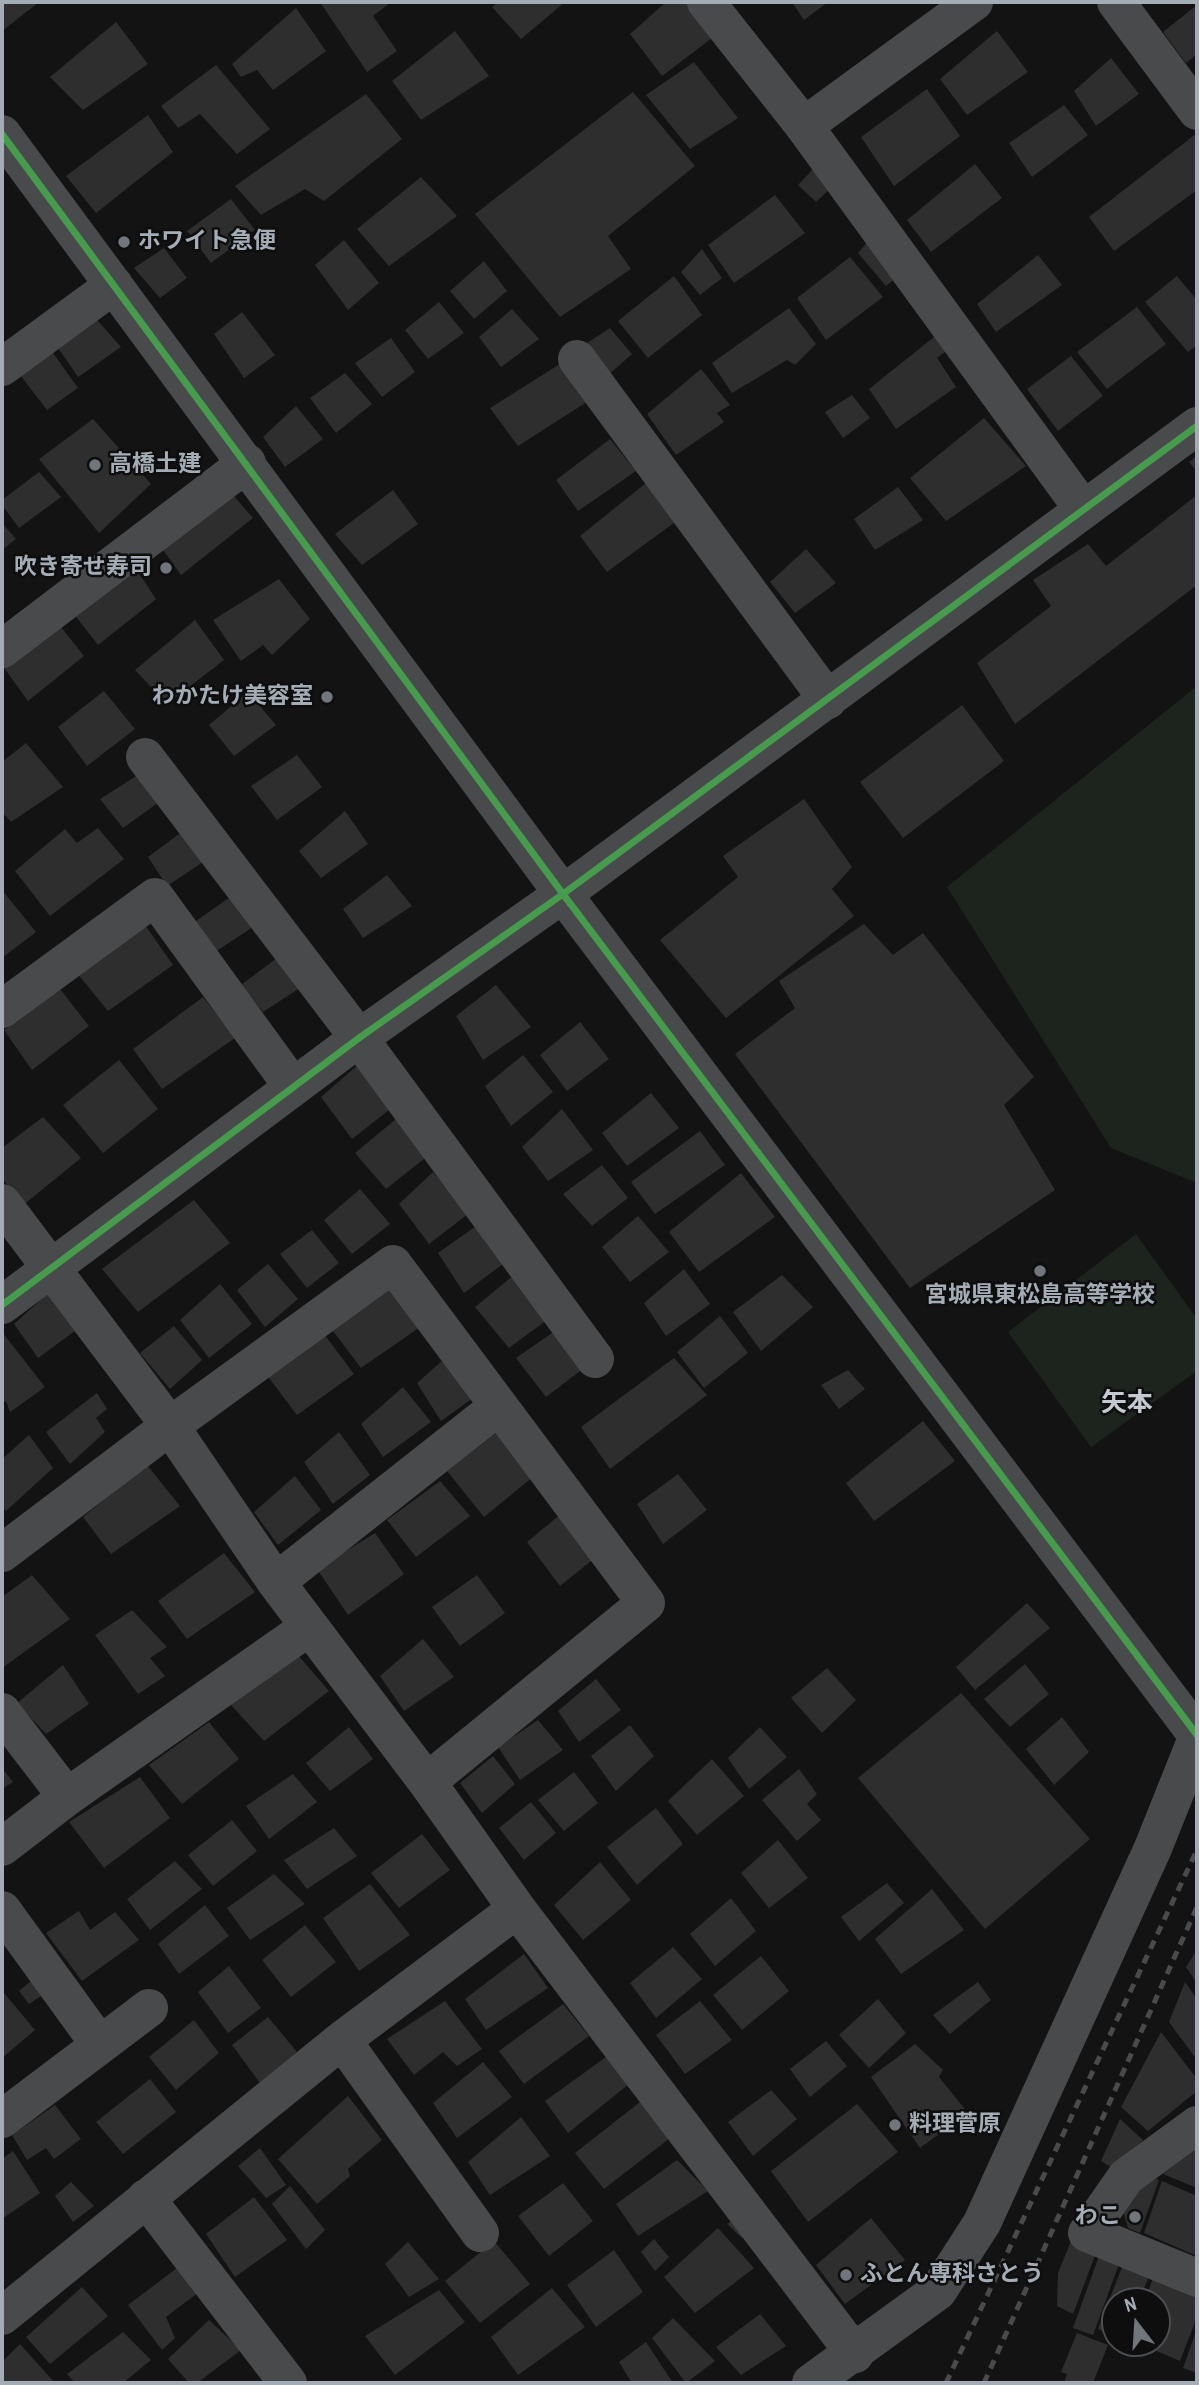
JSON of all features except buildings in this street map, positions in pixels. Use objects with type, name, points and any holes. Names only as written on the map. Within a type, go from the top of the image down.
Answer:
[{"type":"street","points":[[706,2],[804,126],[1083,509]]},
{"type":"street","points":[[804,126],[974,2]]},
{"type":"street","points":[[1116,2],[1197,111]]},
{"type":"street","points":[[2,134],[563,894],[1197,1737],[1153,1848],[982,2223],[938,2291],[855,2354],[811,2383]]},
{"type":"street","points":[[2,368],[114,285]]},
{"type":"street","points":[[577,359],[828,700]]},
{"type":"street","points":[[2,1305],[359,1038],[563,894],[1197,425]]},
{"type":"street","points":[[2,649],[247,463]]},
{"type":"street","points":[[145,757],[359,1038],[595,1359]]},
{"type":"street","points":[[2,1009],[155,897],[293,1087]]},
{"type":"street","points":[[2,1203],[170,1426],[276,1582],[427,1782],[517,1909],[855,2354]]},
{"type":"street","points":[[2,1553],[170,1426],[393,1264],[646,1603],[427,1782]]},
{"type":"street","points":[[276,1582],[499,1406]]},
{"type":"street","points":[[2,1847],[66,1797],[309,1627]]},
{"type":"street","points":[[2,1712],[66,1797]]},
{"type":"street","points":[[6,2302],[146,2198],[342,2040],[517,1909]]},
{"type":"street","points":[[2,1910],[100,2045]]},
{"type":"street","points":[[2,2119],[149,2008]]},
{"type":"street","points":[[342,2040],[480,2233]]},
{"type":"street","points":[[1197,2125],[1126,2176],[1087,2233],[1197,2278]]},
{"type":"street","points":[[146,2198],[288,2383]]},
{"type":"shaded area","points":[[1197,686],[1197,1183],[1111,1148],[947,887]]},
{"type":"shaded area","points":[[1136,1234],[1197,1319],[1197,1371],[1091,1447],[1008,1332]]},
{"type":"railway","points":[[946,2383],[1197,1850]]},
{"type":"railway","points":[[984,2383],[1197,1907]]},
{"type":"cycle path","points":[[2,134],[563,894],[1197,1735]]},
{"type":"cycle path","points":[[2,1305],[359,1038],[563,894],[1197,426]]},
{"type":"place","name":"ホワイト急便","points":[[124,242]]},
{"type":"place","name":"高橋土建","points":[[95,465]]},
{"type":"place","name":"吹き寄せ寿司","points":[[166,568]]},
{"type":"place","name":"わかたけ美容室","points":[[327,697]]},
{"type":"place","name":"宮城県東松島高等学校","points":[[1040,1271]]},
{"type":"place","name":"料理菅原","points":[[895,2125]]},
{"type":"place","name":"わこ","points":[[1135,2217]]},
{"type":"place","name":"ふとん専科さとう","points":[[846,2275]]},
{"type":"district","name":"矢本","points":[[1127,1404]]}]
